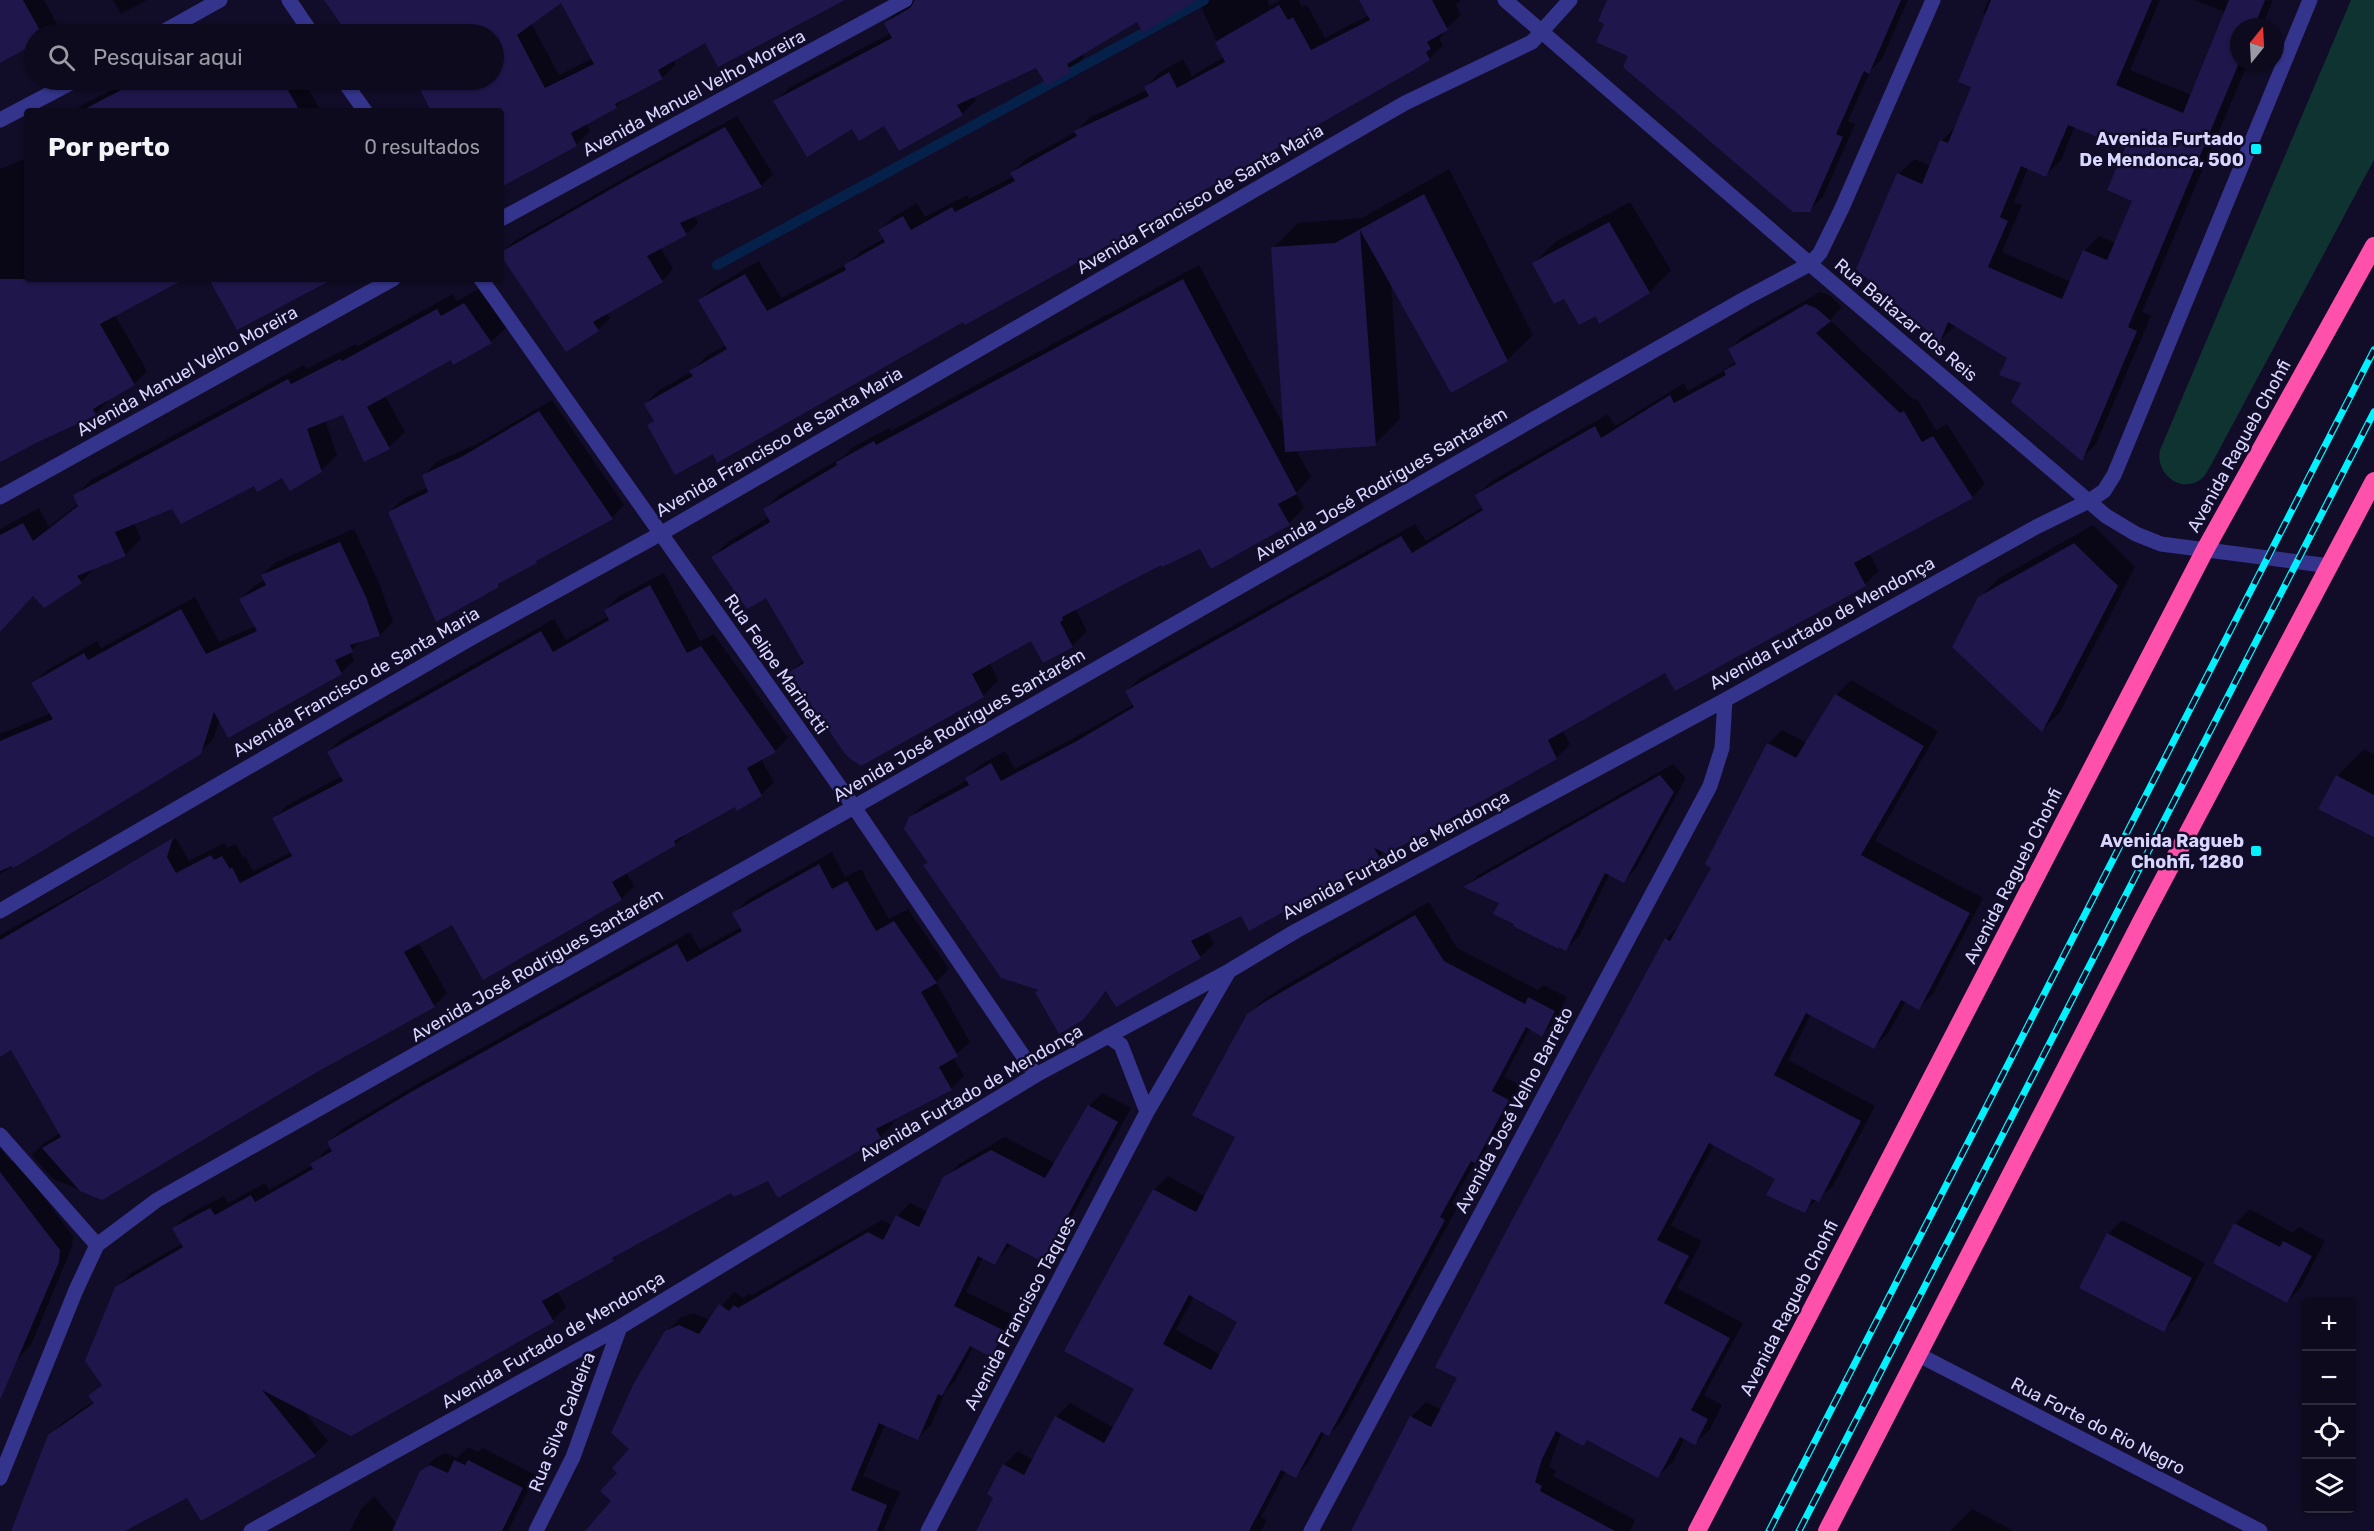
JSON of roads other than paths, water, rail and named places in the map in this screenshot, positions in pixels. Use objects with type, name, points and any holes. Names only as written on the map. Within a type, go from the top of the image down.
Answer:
[{"type":"highway","name":"Avenida Ragueb Chohfi","points":[[1697,1531],[2206,548],[2374,246]]},
{"type":"highway","points":[[1827,1531],[2143,918],[2374,481]]},
{"type":"street","points":[[177,24],[220,0]]},
{"type":"street","points":[[289,0],[305,24]]},
{"type":"street","name":"Avenida Manuel Velho Moreira","points":[[504,217],[905,0]]},
{"type":"street","name":"Rua Baltazar dos Reis","points":[[1505,0],[2106,516],[2136,534],[2161,544],[2183,548],[2206,548],[2331,566]]},
{"type":"street","name":"Avenida Francisco de Santa Maria","points":[[0,911],[473,637],[660,534],[1405,103],[1532,42],[1570,0]]},
{"type":"street","name":"Avenida José Rodrigues Santarém","points":[[0,1478],[76,1290],[97,1245],[157,1200],[1810,264],[1820,253],[1842,208],[1933,0]]},
{"type":"street","name":"Avenida Furtado de Mendonça","points":[[251,1531],[620,1327],[1036,1075],[2104,491],[2114,475],[2310,0]]},
{"type":"street","points":[[0,120],[57,90]]},
{"type":"street","points":[[350,90],[363,108]]},
{"type":"street","name":"Avenida Manuel Velho Moreira","points":[[0,497],[388,282]]},
{"type":"street","name":"Rua Felipe Marinetti","points":[[483,282],[854,807],[1036,1075]]},
{"type":"street","name":"Avenida José Velho Barreto","points":[[1311,1531],[1710,786],[1722,748],[1725,700]]},
{"type":"street","name":"Avenida Francisco Taques","points":[[928,1531],[1147,1112],[1229,971]]},
{"type":"street","points":[[1108,1036],[1121,1045],[1147,1112]]},
{"type":"street","points":[[0,1135],[97,1245]]},
{"type":"street","name":"Rua Silva Caldeira","points":[[536,1531],[573,1457],[620,1327]]},
{"type":"street","name":"Rua Forte do Rio Negro","points":[[1919,1355],[2260,1531]]},
{"type":"waterway","points":[[717,265],[1204,0]]},
{"type":"railway","points":[[1769,1531],[2374,350]]},
{"type":"railway","points":[[1799,1531],[2374,412]]},
{"type":"place","name":"Avenida Furtado De Mendonca, 500","points":[[2256,149]]},
{"type":"place","name":"Avenida Ragueb Chohfi, 1280","points":[[2256,851]]}]
